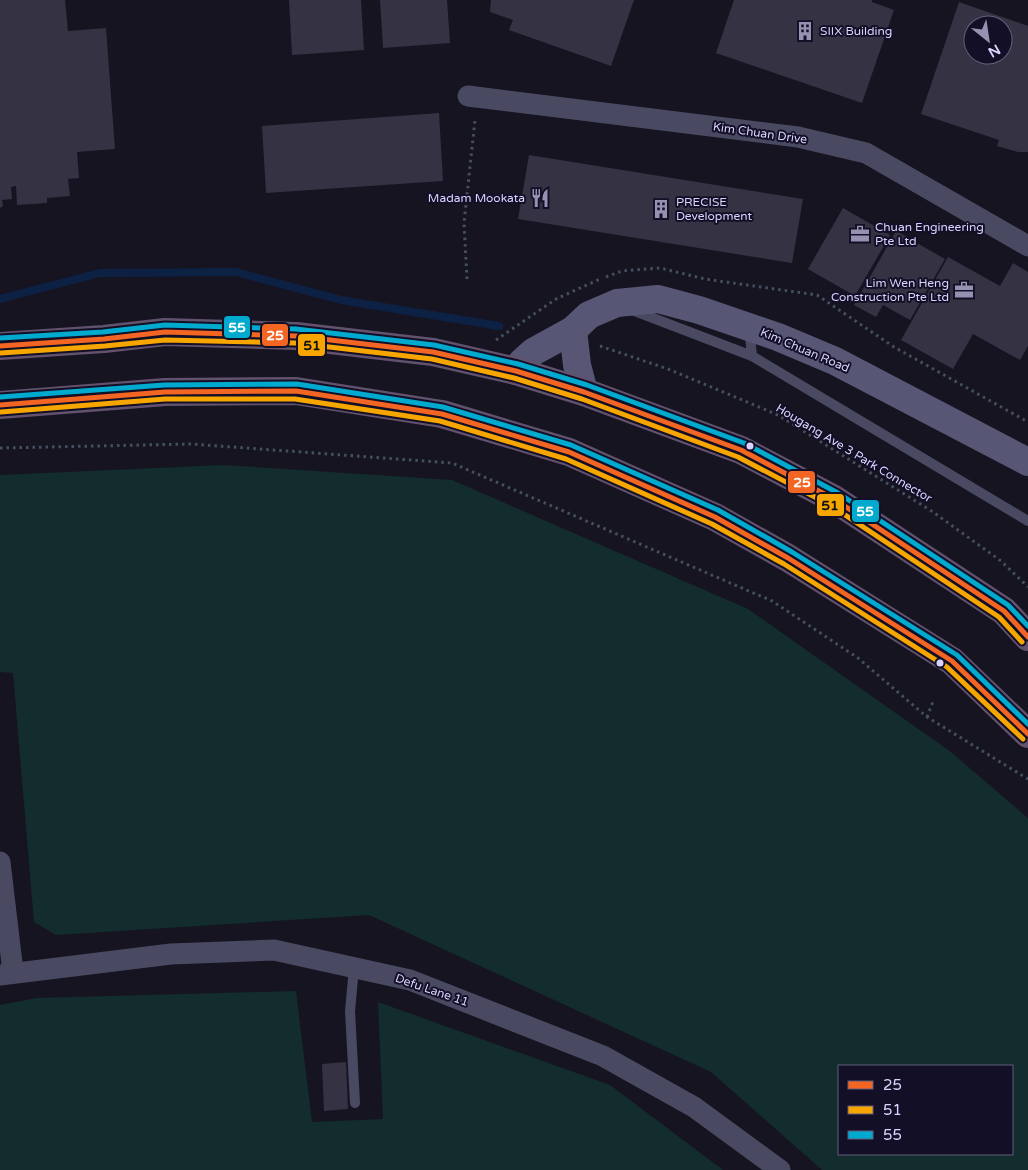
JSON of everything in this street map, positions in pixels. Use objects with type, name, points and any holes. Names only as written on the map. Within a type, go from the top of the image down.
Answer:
[{"type":"highway","points":[[0,346],[104,339],[165,332],[296,336],[433,352],[516,372],[584,392],[741,450],[834,500],[1004,611],[1028,637]]},
{"type":"highway","points":[[0,405],[165,392],[296,391],[442,414],[569,452],[715,516],[788,558],[952,661],[1028,734]]},
{"type":"main road","name":"Kim Chuan Road","points":[[516,372],[522,362],[533,352],[585,337],[589,315],[616,304],[658,299],[753,328],[835,361],[1028,462]]},
{"type":"main road","points":[[584,392],[577,365],[585,337]]},
{"type":"street","name":"Kim Chuan Drive","points":[[473,97],[798,137],[866,153],[1028,246]]},
{"type":"street","points":[[0,862],[7,973]]},
{"type":"street","name":"Defu Lane 11","points":[[7,973],[171,954],[274,950],[410,980],[603,1056],[694,1107],[780,1170]]},
{"type":"lane","points":[[616,304],[752,356],[1028,521]]},
{"type":"lane","points":[[752,356],[750,336],[753,328]]},
{"type":"lane","points":[[354,968],[350,1011],[355,1103]]},
{"type":"path","points":[[467,279],[464,223],[473,97]]},
{"type":"path","name":"Hougang Ave 3 Park Connector","points":[[585,337],[778,415],[933,512],[1001,561],[1028,588]]},
{"type":"path","points":[[0,448],[191,444],[452,463],[772,601],[858,658],[927,717],[1028,779]]},
{"type":"path","points":[[927,717],[934,699]]},
{"type":"green space","points":[[224,465],[452,480],[748,609],[951,752],[1028,818],[1028,1170],[822,1170],[711,1072],[369,915],[56,935],[34,922],[13,673],[0,672],[0,475]]},
{"type":"green space","points":[[296,991],[312,1122],[383,1119],[378,1002],[610,1085],[723,1170],[0,1170],[0,1005],[37,998]]},
{"type":"building","points":[[0,0],[65,0],[68,31],[106,28],[115,149],[77,152],[79,178],[68,179],[70,196],[47,198],[47,203],[17,205],[16,186],[11,187],[12,199],[2,200],[3,206],[0,208]]},
{"type":"building","points":[[289,0],[361,0],[364,50],[292,55]]},
{"type":"building","points":[[380,0],[447,0],[450,43],[383,48]]},
{"type":"building","points":[[491,0],[634,0],[611,66],[509,30],[513,20],[490,12]]},
{"type":"building","name":"SIIX Building","points":[[734,0],[872,0],[872,2],[894,10],[862,103],[716,53]]},
{"type":"building","points":[[959,2],[996,15],[963,15],[963,65],[1013,65],[1013,21],[1028,26],[1028,152],[1018,152],[997,146],[999,140],[921,114]]},
{"type":"building","points":[[439,113],[443,181],[266,193],[262,126]]},
{"type":"building","name":"PRECISE Development","points":[[529,155],[803,199],[792,263],[518,219]]},
{"type":"building","points":[[843,208],[890,235],[855,296],[808,269]]},
{"type":"building","points":[[896,231],[945,259],[910,320],[883,305],[876,317],[854,305]]},
{"type":"building","points":[[948,257],[1000,286],[1013,263],[1028,272],[1028,346],[1020,360],[973,334],[953,369],[901,340]]},
{"type":"building","points":[[346,1062],[348,1109],[324,1111],[322,1064]]},
{"type":"waterway","points":[[0,299],[100,273],[236,272],[341,300],[499,326]]},
{"type":"transit line","name":"55","points":[[0,338],[103,332],[165,325],[296,329],[434,345],[518,364],[587,385],[744,443],[838,493],[1008,605],[1028,626]]},
{"type":"transit line","name":"25","points":[[0,346],[104,339],[165,332],[296,336],[433,352],[516,371],[584,392],[741,450],[834,499],[1004,611],[1028,637]]},
{"type":"transit line","name":"51","points":[[1,353],[165,340],[295,343],[432,359],[514,378],[582,399],[738,457],[830,505],[999,617],[1022,642]]},
{"type":"transit line","name":"55","points":[[0,397],[164,385],[297,384],[443,407],[571,445],[718,510],[792,552],[957,655],[1028,724]]},
{"type":"transit line","name":"25","points":[[0,405],[165,392],[296,391],[442,414],[569,452],[715,517],[788,558],[952,661],[1028,734]]},
{"type":"transit line","name":"51","points":[[1,412],[165,399],[295,399],[440,421],[566,459],[712,524],[784,564],[947,667],[1023,739]]},
{"type":"place","name":"SIIX Building","points":[[805,31]]},
{"type":"place","name":"Madam Mookata","points":[[540,198]]},
{"type":"place","name":"PRECISE Development","points":[[661,209]]},
{"type":"place","name":"Chuan Engineering Pte Ltd","points":[[860,234]]},
{"type":"place","name":"Lim Wen Heng Construction Pte Ltd","points":[[964,290]]}]
